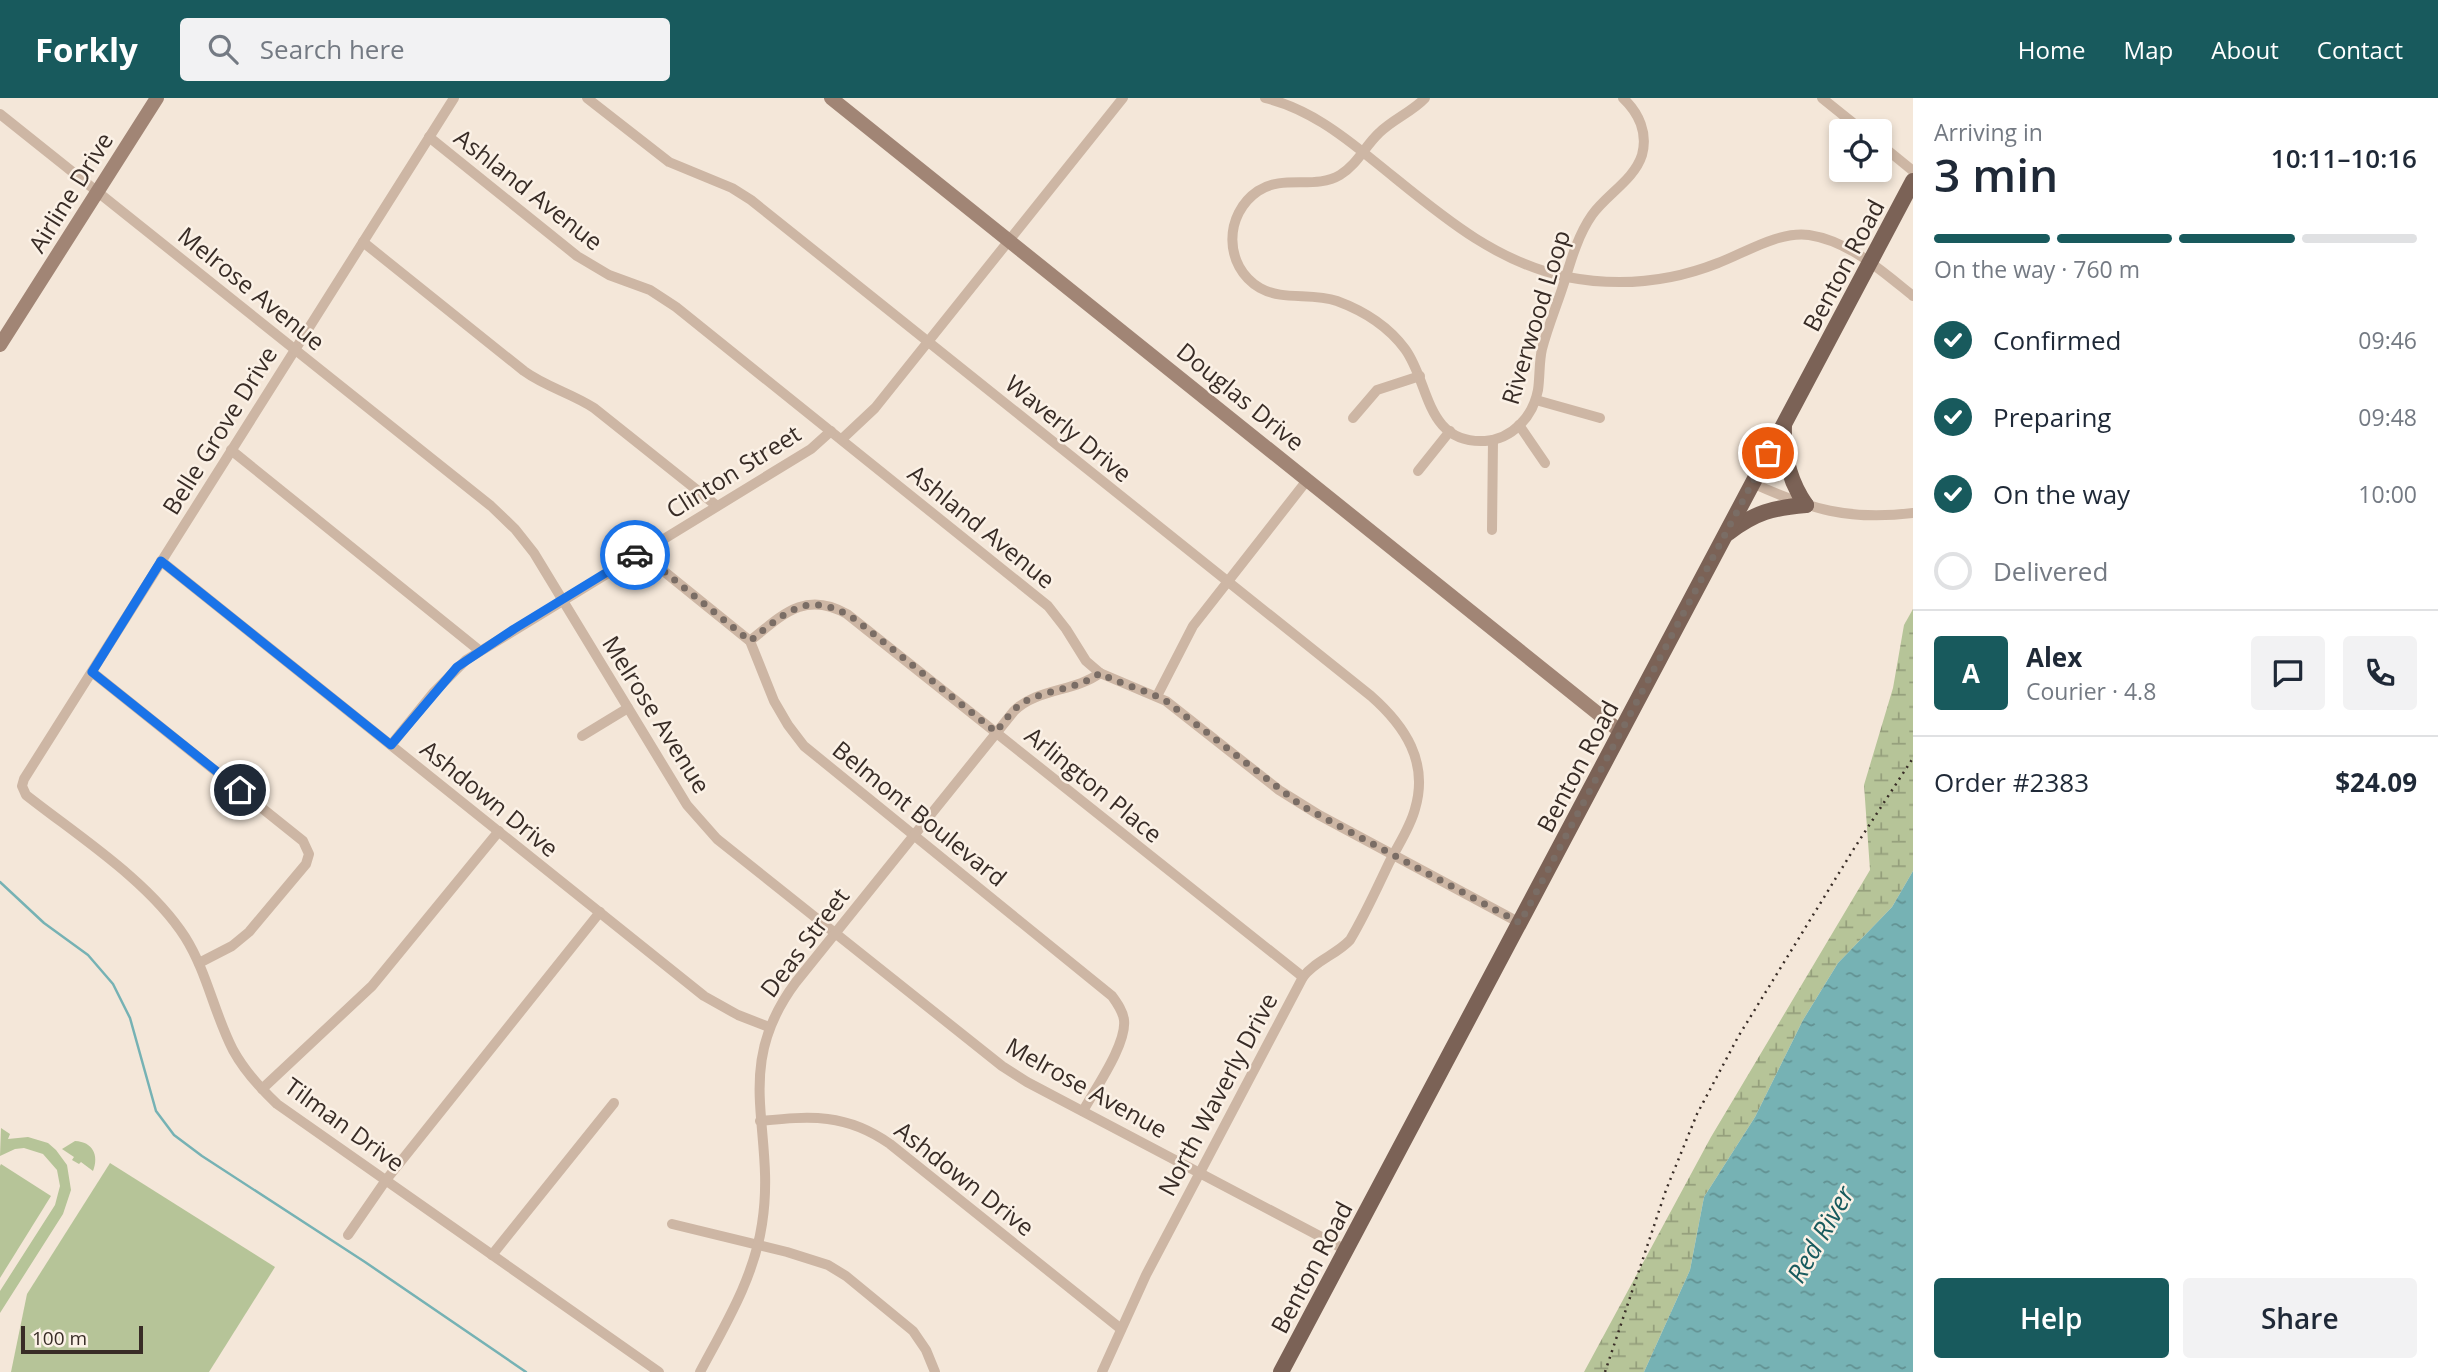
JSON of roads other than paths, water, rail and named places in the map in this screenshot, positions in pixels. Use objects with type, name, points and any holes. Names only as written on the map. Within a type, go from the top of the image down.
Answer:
[{"type":"main road","name":"Benton Road","points":[[1281,1372],[1913,181]]},
{"type":"main road","points":[[1726,534],[1751,516],[1762,512],[1806,505],[1786,463],[1784,422]]},
{"type":"street","name":"Airline Drive","points":[[0,345],[157,98]]},
{"type":"street","name":"Belle Grove Drive","points":[[22,786],[454,98]]},
{"type":"street","name":"Waverly Drive","points":[[587,98],[669,162],[741,194],[1371,696],[1404,731],[1417,764],[1419,788],[1411,821],[1393,855]]},
{"type":"street","name":"Douglas Drive","points":[[831,98],[1621,732]]},
{"type":"street","name":"Clinton Street","points":[[842,439],[870,413],[1123,98]]},
{"type":"street","points":[[1425,98],[1381,130],[1348,169],[1331,180],[1274,184],[1258,191],[1244,203],[1234,221],[1232,248],[1240,268],[1261,288],[1282,295],[1330,298],[1356,309],[1378,323],[1405,348],[1420,376],[1430,408],[1439,421],[1450,431],[1467,439],[1493,440],[1492,530]]},
{"type":"street","name":"Riverwood Loop","points":[[1493,440],[1507,436],[1527,417],[1535,400],[1543,347],[1586,225],[1601,204],[1635,169],[1642,154],[1644,143],[1638,114],[1623,98]]},
{"type":"street","points":[[1822,98],[1848,119]]},
{"type":"street","points":[[1271,99],[1325,124],[1482,245],[1518,262],[1566,277],[1611,282],[1658,280],[1703,269],[1779,239],[1805,235],[1835,243],[1870,262],[1913,296]]},
{"type":"street","name":"Melrose Avenue","points":[[0,114],[505,518],[534,553],[687,805],[728,848],[988,1057],[1027,1082],[1346,1250]]},
{"type":"street","name":"Ashland Avenue","points":[[429,137],[577,256],[599,270],[658,294],[842,439],[1048,606],[1086,661],[1100,673],[1157,696],[1291,798],[1520,923]]},
{"type":"street","points":[[1892,154],[1913,171]]},
{"type":"street","points":[[363,242],[524,371],[544,384],[574,396],[594,408],[717,506]]},
{"type":"street","points":[[1353,418],[1377,390],[1420,376]]},
{"type":"street","points":[[1535,400],[1600,418]]},
{"type":"street","points":[[1520,425],[1545,463]]},
{"type":"street","name":"Clinton Street","points":[[391,745],[450,674],[480,651],[811,449],[831,431]]},
{"type":"street","points":[[1418,471],[1450,431]]},
{"type":"street","points":[[231,450],[480,651]]},
{"type":"street","points":[[1157,696],[1193,626],[1308,479]]},
{"type":"street","points":[[1752,484],[1792,502],[1833,512],[1861,516],[1913,513]]},
{"type":"street","name":"Belmont Boulevard","points":[[640,552],[750,641],[774,701],[797,738],[814,755],[1112,996],[1125,1022],[1121,1040],[1083,1111]]},
{"type":"street","name":"Ashdown Drive","points":[[161,561],[704,996],[738,1015],[769,1027]]},
{"type":"street","name":"Arlington Place","points":[[750,641],[782,615],[798,607],[816,604],[832,607],[856,620],[1303,977]]},
{"type":"street","points":[[92,672],[303,841],[308,850],[306,864],[249,932],[232,946],[199,963]]},
{"type":"street","name":"Deas Street","points":[[700,1372],[739,1297],[758,1245],[764,1212],[765,1182],[759,1070],[769,1027],[788,992],[1014,711],[1024,702],[1081,684],[1100,673]]},
{"type":"street","points":[[582,736],[628,708]]},
{"type":"street","name":"Tilman Drive","points":[[22,786],[26,795],[155,899],[179,928],[199,963],[234,1050],[262,1089],[290,1114],[659,1372]]},
{"type":"street","points":[[262,1089],[379,979],[499,831]]},
{"type":"street","name":"North Waverly Drive","points":[[1102,1372],[1146,1275],[1303,977],[1318,962],[1350,940],[1393,855]]},
{"type":"street","points":[[348,1235],[386,1180],[600,912]]},
{"type":"street","points":[[492,1255],[614,1103]]},
{"type":"street","name":"Ashdown Drive","points":[[760,1121],[827,1117],[869,1131],[890,1144],[1121,1329]]},
{"type":"street","points":[[672,1224],[818,1261],[846,1276],[913,1331],[926,1350],[934,1372]]},
{"type":"water","name":"Red River","points":[[1913,871],[1913,1372],[1644,1372],[1690,1270],[1704,1197],[1755,1117],[1803,1020],[1838,963],[1892,907]]},
{"type":"waterway","points":[[0,882],[44,923],[88,955],[113,984],[130,1018],[156,1111],[174,1135],[526,1372]]},
{"type":"railway","points":[[1605,1372],[1666,1190],[1697,1114],[1738,1037],[1913,758]]}]
